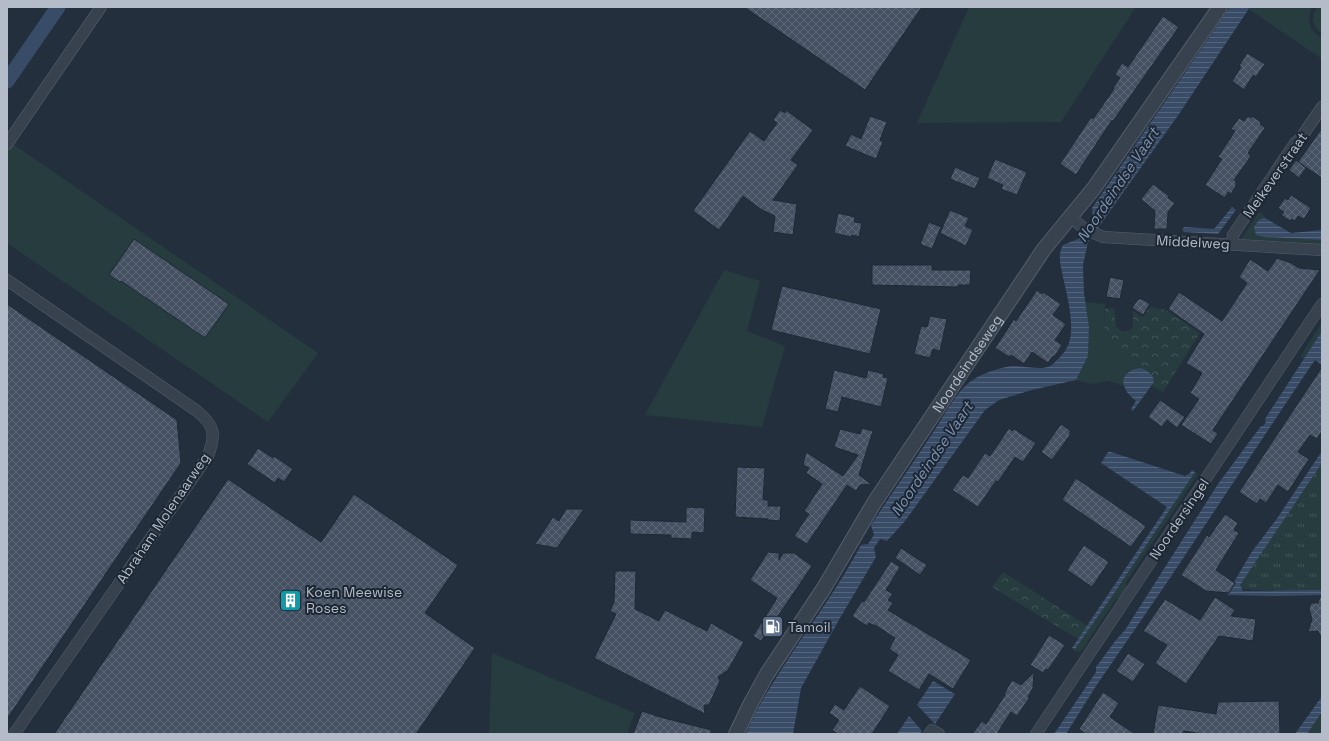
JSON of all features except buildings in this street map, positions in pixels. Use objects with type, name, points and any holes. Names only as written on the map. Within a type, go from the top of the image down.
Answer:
[{"type":"street","points":[[7,144],[101,7]]},
{"type":"street","name":"Noordeindseweg","points":[[736,734],[767,674],[831,577],[874,503],[1044,249],[1094,188],[1220,7]]},
{"type":"street","name":"Meikeverstraat","points":[[1232,244],[1233,234],[1295,143],[1300,139],[1322,107]]},
{"type":"street","name":"Middelweg","points":[[1070,217],[1090,231],[1103,237],[1322,250]]},
{"type":"street","name":"Abraham Molenaarweg","points":[[7,280],[197,411],[208,420],[213,433],[212,444],[208,456],[14,734]]},
{"type":"street","name":"Noordersingel","points":[[1036,734],[1322,304]]},
{"type":"street","points":[[929,734],[932,730],[939,734]]},
{"type":"green space","points":[[969,7],[1136,7],[1061,122],[917,123]]},
{"type":"green space","points":[[1250,7],[1312,7],[1309,20],[1312,29],[1322,38],[1322,59],[1249,9]]},
{"type":"green space","points":[[1317,7],[1322,7],[1322,34],[1313,22],[1313,14]]},
{"type":"green space","points":[[7,140],[318,353],[268,422],[7,243]]},
{"type":"green space","points":[[1259,212],[1264,215],[1265,218],[1263,218],[1256,235],[1263,237],[1322,240],[1322,244],[1241,239]]},
{"type":"green space","points":[[724,270],[760,281],[747,331],[785,346],[762,427],[645,415]]},
{"type":"green space","points":[[1085,302],[1105,304],[1105,326],[1108,339],[1117,348],[1137,359],[1140,368],[1137,368],[1123,383],[1123,386],[1109,381],[1092,384],[1076,380],[1088,356],[1089,327]]},
{"type":"green space","points":[[1150,307],[1166,310],[1200,333],[1163,392],[1151,386],[1153,384],[1153,377],[1149,372],[1140,368],[1137,359],[1114,346],[1108,340],[1105,333],[1105,309],[1114,308],[1116,326],[1121,331],[1128,331],[1133,327],[1133,311],[1143,317]]},
{"type":"green space","points":[[1322,322],[1322,331],[1304,359],[1300,357]]},
{"type":"green space","points":[[1322,462],[1322,592],[1235,589]]},
{"type":"green space","points":[[1195,472],[1198,474],[1126,582],[1127,592],[1124,597],[1116,599],[1081,652],[1073,651],[1115,592]]},
{"type":"green space","points":[[1003,572],[1088,626],[1078,639],[992,587]]},
{"type":"green space","points":[[492,653],[635,713],[628,734],[489,734]]},
{"type":"green space","points":[[1322,706],[1322,734],[1303,734]]},
{"type":"water","name":"Noordeindse Vaart","points":[[1230,7],[1250,7],[1179,114],[1088,242],[1083,265],[1084,293],[1089,327],[1088,356],[1076,380],[1032,390],[999,400],[985,410],[905,521],[887,541],[880,539],[874,548],[876,557],[801,688],[793,734],[746,734],[768,691],[834,591],[861,545],[868,544],[874,535],[871,525],[956,396],[967,384],[987,373],[1011,366],[1042,368],[1050,366],[1065,351],[1071,335],[1071,325],[1069,304],[1061,269],[1061,249],[1063,245],[1078,239],[1092,222],[1092,208]]},
{"type":"water","points":[[1232,207],[1236,210],[1218,234],[1184,232],[1182,230],[1184,227],[1214,229]]},
{"type":"water","points":[[1263,218],[1291,233],[1322,230],[1322,240],[1263,237],[1256,235],[1254,227],[1258,221]]},
{"type":"water","points":[[1322,331],[1322,365],[1315,360],[1308,370],[1168,581],[1096,686],[1066,734],[1054,734],[1096,672],[1096,667],[1125,630],[1218,484],[1261,426],[1263,426],[1266,422],[1265,419]]},
{"type":"water","points":[[1140,368],[1150,373],[1154,379],[1154,382],[1133,411],[1131,409],[1136,401],[1127,392],[1123,380],[1126,374]]},
{"type":"water","points":[[1322,451],[1322,463],[1240,585],[1243,591],[1322,590],[1322,595],[1227,595],[1236,583],[1234,582],[1251,553],[1278,517]]},
{"type":"water","points":[[1108,452],[1185,476],[1192,470],[1195,472],[1075,649],[1072,648],[1167,507],[1101,463]]},
{"type":"water","points":[[933,681],[955,694],[935,724],[917,705]]},
{"type":"water","points":[[1322,696],[1322,712],[1307,734],[1295,734]]},
{"type":"water","points":[[909,716],[922,731],[920,734],[897,734]]},
{"type":"waterway","points":[[7,81],[58,7]]},
{"type":"place","name":"Koen Meewise Roses","points":[[290,600]]},
{"type":"place","name":"Tamoil","points":[[772,627]]}]
